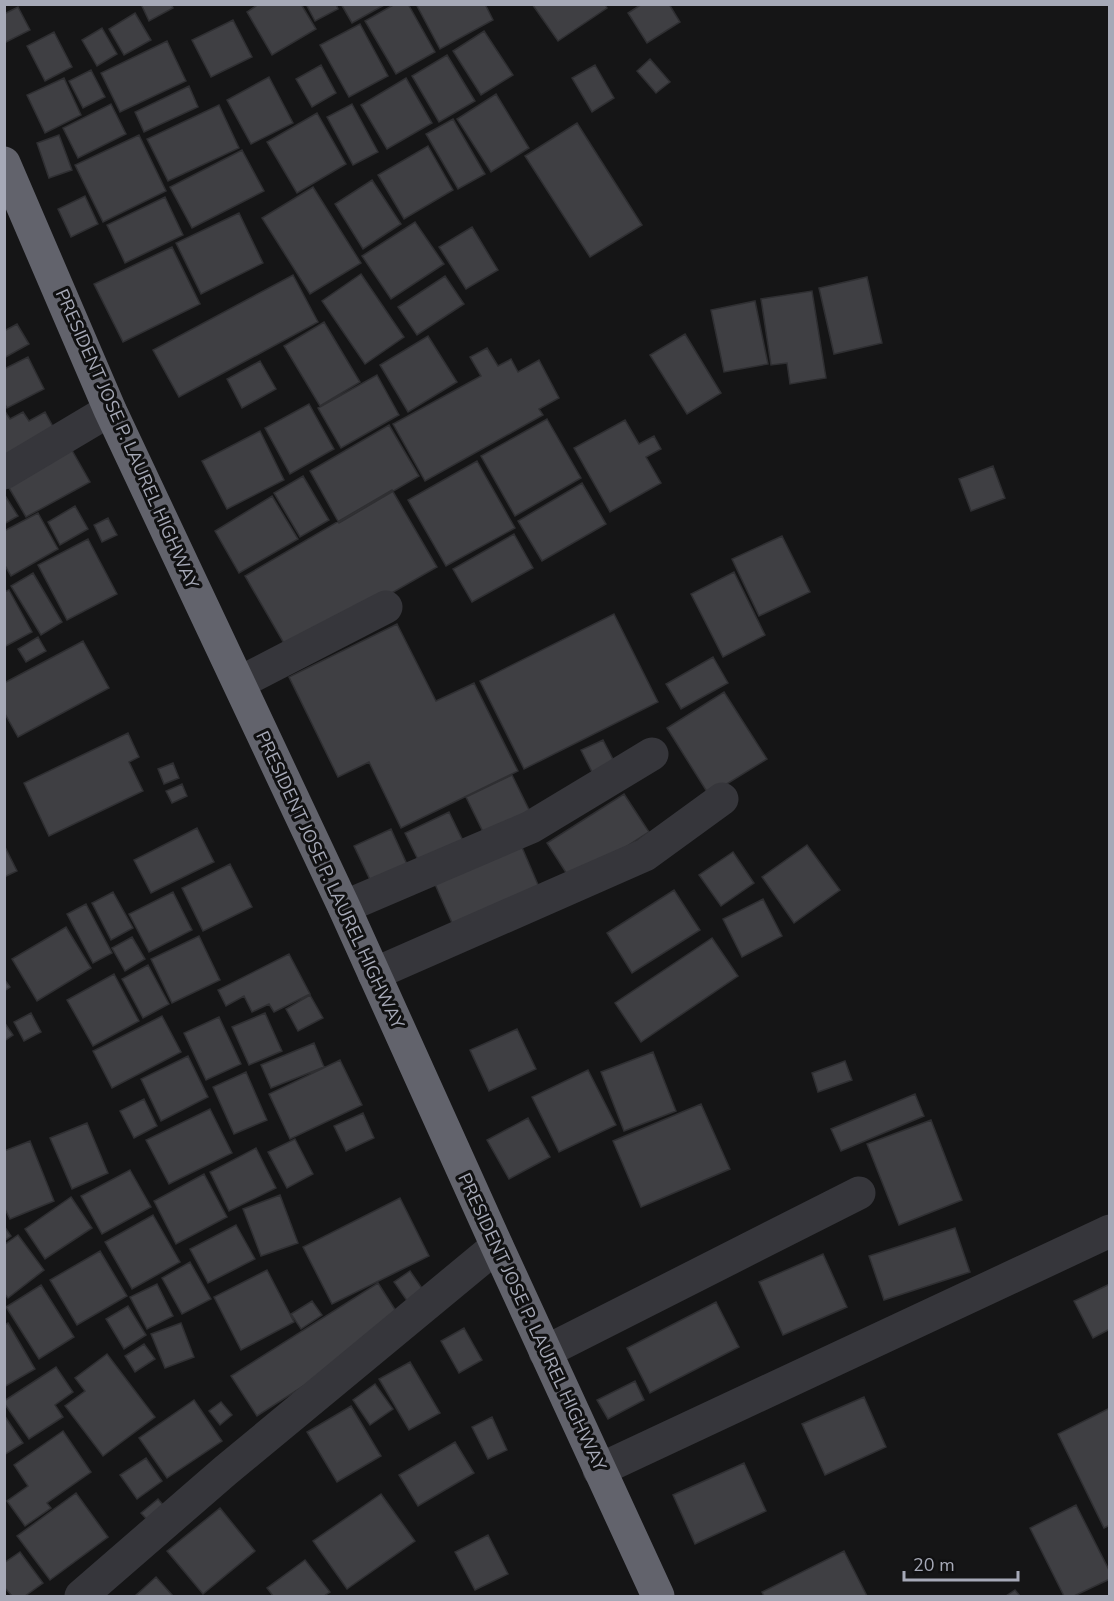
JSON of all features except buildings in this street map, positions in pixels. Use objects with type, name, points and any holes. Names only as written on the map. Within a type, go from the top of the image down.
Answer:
[{"type":"highway","name":"PRESIDENT JOSE P. LAUREL HIGHWAY","points":[[4,163],[110,410],[344,907],[658,1596]]},
{"type":"street","points":[[4,474],[110,410]]},
{"type":"street","points":[[239,682],[386,607]]},
{"type":"street","points":[[344,907],[531,827],[652,754]]},
{"type":"street","points":[[374,974],[645,855],[722,798]]},
{"type":"street","points":[[545,1352],[859,1193]]},
{"type":"street","points":[[599,1470],[1110,1231]]},
{"type":"street","points":[[81,1596],[225,1471],[497,1246]]}]
